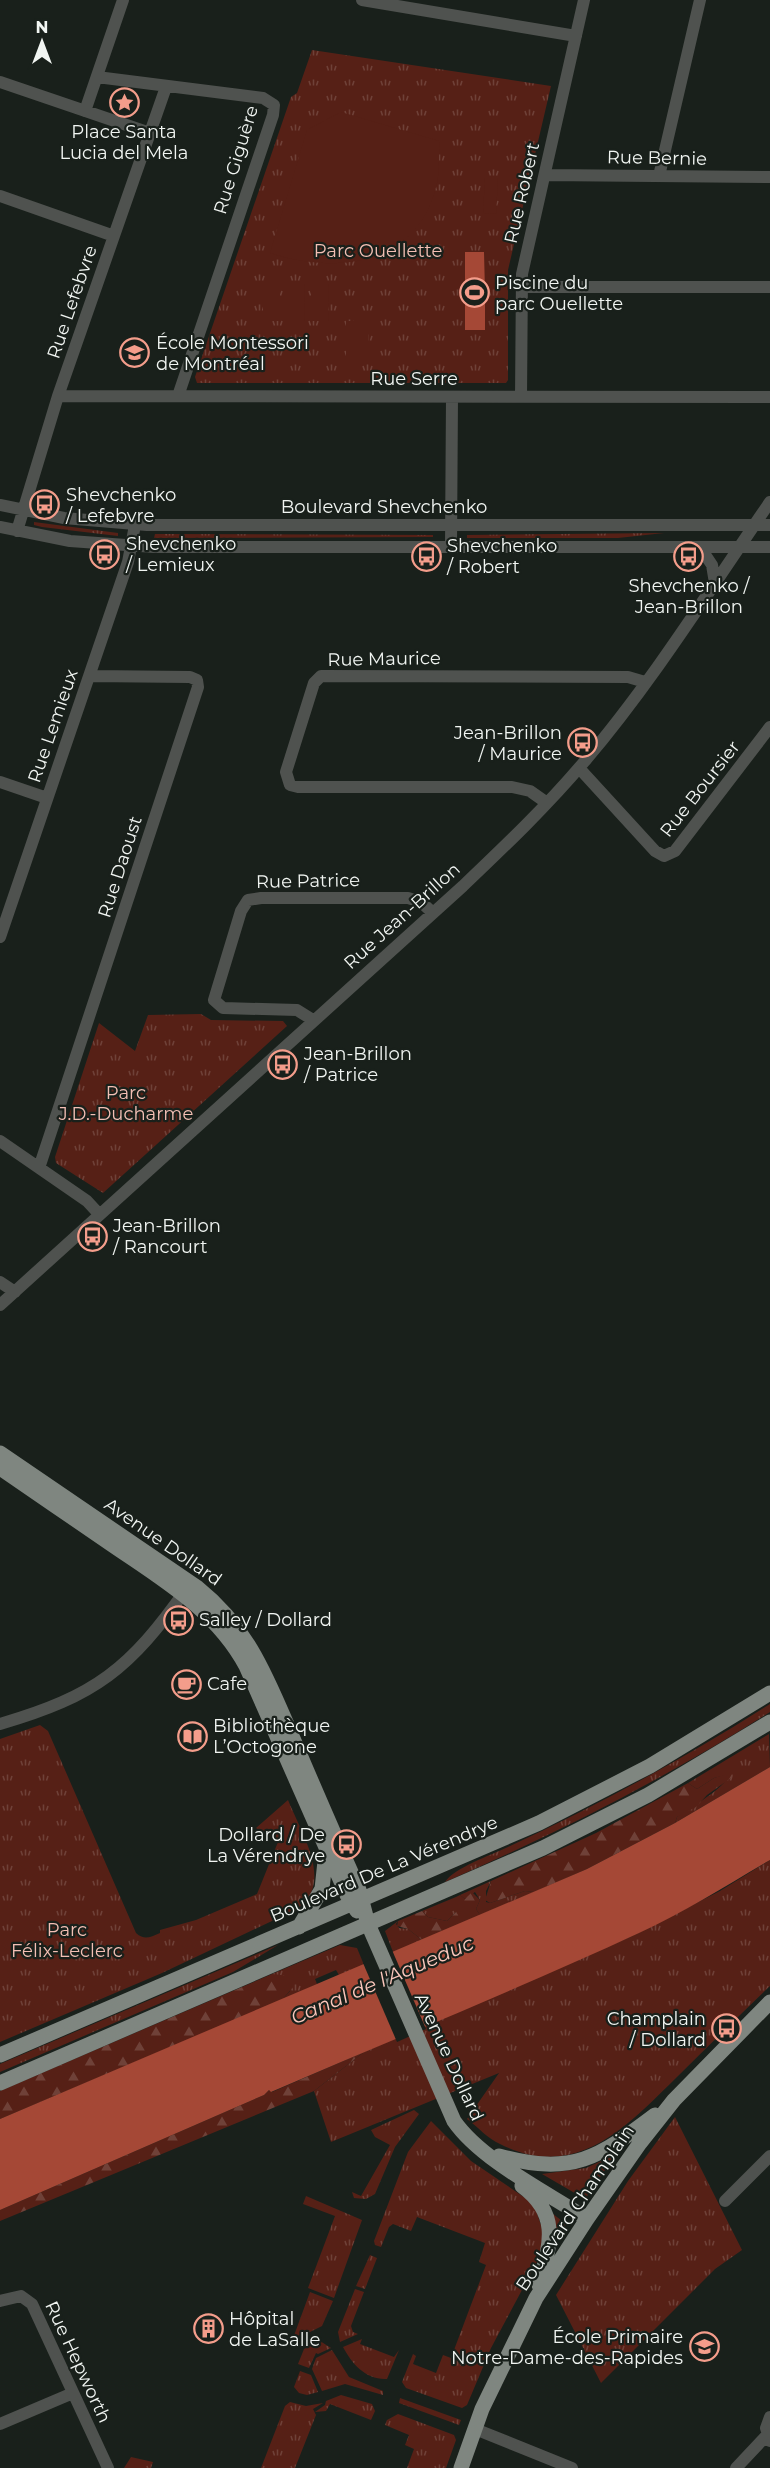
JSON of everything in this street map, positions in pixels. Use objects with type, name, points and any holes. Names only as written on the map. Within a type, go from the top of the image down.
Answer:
[{"type":"main road","name":"Avenue Dollard","points":[[0,1453],[187,1588],[238,1651],[327,1850],[368,1924],[454,2121],[462,2133],[485,2152],[587,2220]]},
{"type":"main road","name":"Avenue Dollard","points":[[0,1468],[225,1611],[256,1655],[357,1902]]},
{"type":"main road","name":"Boulevard De La Vérendrye","points":[[0,2055],[519,1832],[584,1801],[679,1749],[770,1693]]},
{"type":"main road","points":[[0,2083],[586,1827],[687,1773],[770,1722]]},
{"type":"main road","points":[[299,1927],[322,1889],[327,1850]]},
{"type":"main road","name":"Boulevard Champlain","points":[[461,2468],[475,2429],[536,2298],[587,2220],[640,2142],[674,2100],[770,2002]]},
{"type":"main road","points":[[485,2152],[538,2165],[584,2160],[610,2148],[674,2100]]},
{"type":"main road","points":[[485,2152],[498,2171],[535,2196],[546,2212],[550,2239],[536,2298]]},
{"type":"street","points":[[85,111],[123,0]]},
{"type":"street","points":[[363,0],[576,36]]},
{"type":"street","name":"Rue Robert","points":[[521,397],[522,274],[584,0]]},
{"type":"street","points":[[659,176],[699,0]]},
{"type":"street","name":"Rue Giguère","points":[[97,78],[263,98],[274,105],[273,115],[178,396]]},
{"type":"street","points":[[0,82],[150,133]]},
{"type":"street","name":"Rue Lefebvre","points":[[17,531],[58,396],[166,87]]},
{"type":"street","name":"Rue Bernie","points":[[544,175],[770,177]]},
{"type":"street","points":[[0,196],[114,236]]},
{"type":"street","points":[[522,287],[770,287]]},
{"type":"street","name":"Rue Serre","points":[[58,396],[770,397]]},
{"type":"street","points":[[451,547],[452,397]]},
{"type":"street","name":"Rue Jean-Brillon","points":[[0,1305],[433,913],[547,803],[579,768],[645,682],[770,502]]},
{"type":"street","name":"Boulevard Shevchenko","points":[[0,505],[64,518],[135,525],[770,525]]},
{"type":"street","name":"Rue Lemieux","points":[[0,937],[132,546],[135,525]]},
{"type":"street","points":[[0,527],[70,541],[132,546],[770,548]]},
{"type":"street","points":[[700,547],[712,565],[715,583]]},
{"type":"street","name":"Rue Daoust","points":[[39,1168],[198,687],[196,680],[190,677],[89,676]]},
{"type":"street","name":"Rue Maurice","points":[[547,803],[530,791],[512,787],[298,787],[290,785],[286,772],[314,683],[321,676],[628,677],[645,682]]},
{"type":"street","name":"Rue Boursier","points":[[579,768],[655,852],[664,856],[675,851],[770,727]]},
{"type":"street","points":[[0,782],[47,798]]},
{"type":"street","name":"Rue Patrice","points":[[313,1020],[297,1010],[223,1008],[214,1000],[241,911],[248,900],[261,898],[408,898],[421,902],[433,913]]},
{"type":"street","points":[[0,1142],[87,1201],[99,1214]]},
{"type":"street","points":[[0,1282],[15,1292]]},
{"type":"street","points":[[0,1724],[62,1703],[117,1671],[148,1641],[187,1588]]},
{"type":"street","points":[[724,2201],[770,2156]]},
{"type":"street","name":"Rue Hepworth","points":[[0,2301],[21,2296],[32,2304],[108,2468]]},
{"type":"street","points":[[0,2424],[73,2393]]},
{"type":"street","points":[[736,2468],[769,2438],[766,2424],[770,2417]]},
{"type":"street","points":[[475,2429],[572,2468]]},
{"type":"green space","name":"Parc Ouellette","points":[[312,50],[551,86],[508,270],[508,380],[506,383],[197,383],[195,377],[291,97],[297,93]]},
{"type":"green space","points":[[341,112],[439,141],[437,185],[424,216],[409,236],[390,250],[368,258],[345,263],[320,263],[270,253],[307,130]]},
{"type":"green space","points":[[485,178],[498,178],[496,214],[483,213]]},
{"type":"green space","points":[[263,284],[280,284],[280,321],[263,321]]},
{"type":"green space","points":[[287,284],[304,284],[305,321],[287,321]]},
{"type":"green space","points":[[311,284],[328,284],[329,321],[311,321]]},
{"type":"green space","points":[[346,321],[368,321],[368,360],[346,360]]},
{"type":"green space","points":[[34,522],[118,533],[118,536],[42,527],[34,525]]},
{"type":"green space","points":[[664,533],[618,538],[467,538],[467,535]]},
{"type":"green space","points":[[155,534],[433,535],[433,537],[154,538]]},
{"type":"green space","name":"Parc J.D.-Ducharme","points":[[201,1014],[211,1020],[283,1021],[287,1026],[103,1193],[56,1163],[55,1157],[99,1023],[135,1051],[148,1015]]},
{"type":"green space","points":[[770,1704],[770,1712],[651,1782],[529,1844],[445,1882],[464,1867],[575,1815],[641,1780]]},
{"type":"green space","name":"Parc Félix-Leclerc","points":[[40,1725],[48,1731],[136,1933],[139,1935],[145,1938],[150,1937],[160,1933],[160,1930],[196,1920],[257,1894],[278,1842],[256,1828],[288,1800],[307,1844],[314,1875],[312,1889],[305,1902],[291,1912],[162,1973],[0,2042],[0,1739]]},
{"type":"green space","points":[[769,1734],[770,1767],[675,1823],[677,1817],[714,1791],[730,1774],[714,1778],[697,1789],[688,1783]]},
{"type":"green space","points":[[730,1773],[733,1775],[731,1778],[707,1795],[696,1807],[677,1817],[675,1823],[587,1869],[534,1892],[525,1891],[490,1903],[485,1900],[491,1881],[596,1833],[688,1783],[697,1789],[714,1778]]},
{"type":"green space","points":[[770,1860],[770,1986],[657,2097],[618,2131],[576,2153],[552,2157],[527,2154],[500,2144],[467,2119],[499,2073],[331,2142],[314,2091],[364,2052],[630,1937],[720,1891]]},
{"type":"green space","points":[[491,1881],[486,1891],[486,1902],[490,1903],[525,1891],[534,1892],[480,1915],[476,1909],[480,1900],[475,1892],[465,1899],[460,1895]]},
{"type":"green space","points":[[472,1892],[480,1900],[476,1909],[480,1915],[422,1940],[408,1929],[397,1926],[398,1921],[422,1911],[428,1917],[447,1921],[456,1912],[456,1897],[460,1895],[465,1899]]},
{"type":"green space","points":[[456,1897],[456,1912],[447,1921],[428,1917],[422,1911]]},
{"type":"green space","points":[[398,1921],[396,1924],[399,1928],[408,1929],[422,1940],[393,1952],[385,1931]]},
{"type":"green space","points":[[278,1945],[233,1972],[0,2072],[0,2064]]},
{"type":"green space","points":[[340,1945],[357,1948],[364,1965],[339,1975],[336,1970],[315,1979],[317,1984],[282,2000],[290,1991],[272,1974]]},
{"type":"green space","points":[[272,1974],[286,1976],[293,1982],[294,1986],[282,2000],[0,2119],[0,2091]]},
{"type":"green space","points":[[364,2052],[314,2091],[0,2221],[0,2210],[264,2095],[269,2090],[272,2092]]},
{"type":"green space","points":[[414,2110],[419,2114],[395,2147],[375,2194],[366,2199],[354,2198],[352,2192],[361,2196],[390,2145],[375,2137],[371,2130]]},
{"type":"green space","points":[[675,2117],[742,2250],[715,2269],[601,2383],[556,2295],[628,2181]]},
{"type":"green space","points":[[431,2121],[471,2161],[534,2204],[544,2234],[539,2258],[491,2348],[467,2405],[462,2408],[406,2388],[402,2382],[413,2354],[416,2356],[413,2364],[436,2373],[443,2355],[451,2358],[486,2265],[479,2262],[485,2243],[417,2217],[411,2231],[393,2224],[389,2227],[381,2247],[375,2245],[374,2241],[408,2152]]},
{"type":"green space","points":[[614,2157],[585,2199],[542,2174],[586,2168]]},
{"type":"green space","points":[[306,2196],[362,2220],[334,2298],[308,2288],[335,2216],[303,2204]]},
{"type":"green space","points":[[548,2210],[566,2224],[552,2248]]},
{"type":"green space","points":[[370,2255],[377,2258],[365,2289],[356,2286]]},
{"type":"green space","points":[[355,2289],[364,2292],[351,2326],[353,2332],[358,2334],[340,2342],[338,2332]]},
{"type":"green space","points":[[310,2292],[333,2301],[322,2326],[304,2335],[302,2333],[292,2341]]},
{"type":"green space","points":[[362,2339],[360,2344],[394,2357],[399,2350],[387,2379],[373,2377],[360,2370],[343,2347]]},
{"type":"green space","points":[[320,2341],[331,2348],[316,2353],[309,2368],[298,2364],[304,2349]]},
{"type":"green space","points":[[332,2350],[349,2377],[383,2391],[383,2395],[345,2384],[322,2391],[312,2369],[316,2358]]},
{"type":"green space","points":[[300,2371],[311,2375],[318,2392],[307,2395],[299,2393],[294,2387]]},
{"type":"green space","points":[[341,2395],[372,2404],[375,2411],[371,2420],[330,2404],[326,2411],[315,2412],[325,2405],[326,2401]]},
{"type":"green space","points":[[400,2398],[461,2420],[459,2425],[399,2403]]},
{"type":"green space","points":[[290,2402],[306,2406],[323,2403],[313,2409],[316,2415],[295,2468],[261,2468],[285,2406]]},
{"type":"green space","points":[[398,2414],[454,2435],[456,2440],[446,2468],[407,2468],[414,2449],[405,2445],[409,2435],[385,2425],[387,2420]]},
{"type":"green space","points":[[131,2457],[153,2462],[151,2468],[124,2468]]},
{"type":"water","points":[[465,252],[484,252],[485,291],[465,291]]},
{"type":"water","points":[[465,295],[485,295],[485,330],[465,330]]},
{"type":"water","name":"Canal de l'Aqueduc","points":[[770,1767],[770,1860],[706,1898],[656,1925],[548,1974],[271,2092],[269,2090],[264,2095],[0,2210],[0,2119],[587,1869],[675,1823]]},
{"type":"pier","points":[[392,1950],[426,2029],[397,2042],[363,1963]]},
{"type":"place","name":"Place Santa Lucia del Mela","points":[[124,103]]},
{"type":"place","name":"Piscine du parc Ouellette","points":[[474,293]]},
{"type":"place","name":"École Montessori de Montréal","points":[[135,353]]},
{"type":"place","name":"Shevchenko / Lefebvre","points":[[45,505]]},
{"type":"place","name":"Shevchenko / Lemieux","points":[[105,554]]},
{"type":"place","name":"Shevchenko / Robert","points":[[426,556]]},
{"type":"place","name":"Shevchenko / Jean-Brillon","points":[[689,557]]},
{"type":"place","name":"Jean-Brillon / Maurice","points":[[583,743]]},
{"type":"place","name":"Jean-Brillon / Patrice","points":[[283,1064]]},
{"type":"place","name":"Jean-Brillon / Rancourt","points":[[92,1236]]},
{"type":"place","name":"Salley / Dollard","points":[[178,1620]]},
{"type":"place","name":"Cafe","points":[[186,1684]]},
{"type":"place","name":"Bibliothèque L’Octogone","points":[[192,1736]]},
{"type":"place","name":"Dollard / De La Vérendrye","points":[[346,1845]]},
{"type":"place","name":"Champlain / Dollard","points":[[727,2029]]},
{"type":"place","name":"Hôpital de LaSalle","points":[[208,2329]]},
{"type":"place","name":"École Primaire Notre-Dame-des-Rapides","points":[[704,2347]]}]
